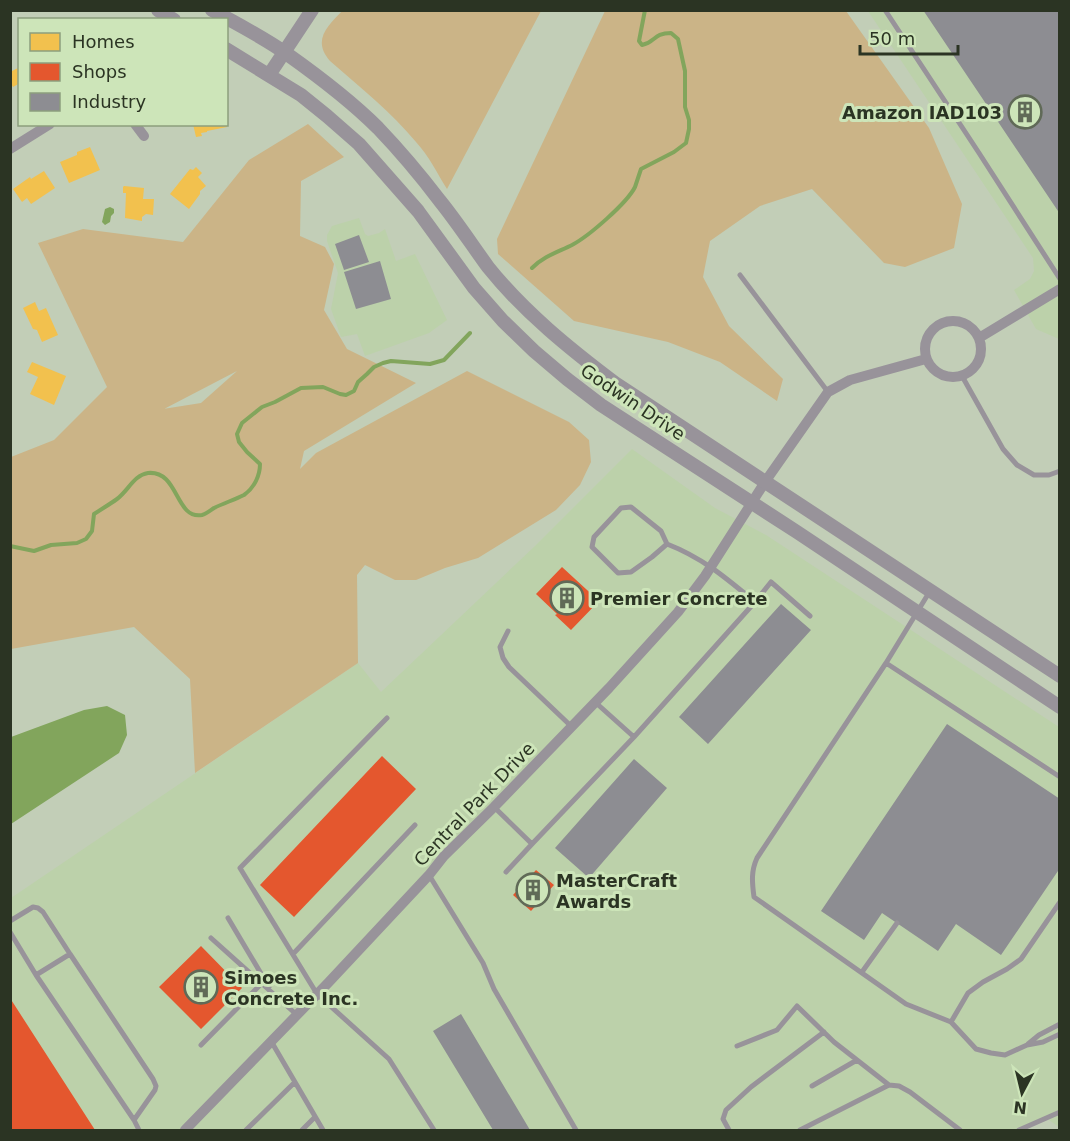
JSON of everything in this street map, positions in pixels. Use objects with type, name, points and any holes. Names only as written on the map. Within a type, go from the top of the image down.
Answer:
[{"type":"street","points":[[158,10],[171,18]]},
{"type":"street","name":"Godwin Drive","points":[[212,10],[226,18]]},
{"type":"street","points":[[269,75],[312,10]]},
{"type":"street","name":"Godwin Drive","points":[[228,19],[285,52],[354,106],[378,129],[441,202],[489,268],[517,299],[577,355],[615,383],[1059,676]]},
{"type":"street","name":"Godwin Drive","points":[[228,50],[301,95],[359,144],[418,211],[474,288],[503,321],[567,379],[601,405],[1059,707]]},
{"type":"street","points":[[10,149],[47,126]]},
{"type":"street","points":[[136,126],[144,136]]},
{"type":"street","points":[[979,338],[1059,289]]},
{"type":"street","points":[[947,321],[966,324],[974,330],[982,347],[981,357],[976,366],[970,372],[954,378],[937,372],[926,359],[926,340],[938,325],[947,321]]},
{"type":"street","points":[[828,392],[850,381],[926,359]]},
{"type":"street","name":"Central Park Drive","points":[[185,1131],[429,875],[444,856],[572,727],[678,612],[828,392]]},
{"type":"lane","points":[[885,10],[1059,279]]},
{"type":"lane","points":[[740,275],[828,392]]},
{"type":"lane","points":[[962,376],[1003,449],[1017,465],[1034,475],[1049,475],[1059,471]]},
{"type":"lane","points":[[667,544],[631,572],[618,573],[592,547],[594,537],[621,508],[631,507],[661,531],[667,544],[711,566],[755,602]]},
{"type":"lane","points":[[506,872],[634,737],[771,582],[810,616]]},
{"type":"lane","points":[[930,591],[886,663],[756,858],[752,869],[754,897],[906,1004],[951,1022],[976,1048],[1005,1055],[1059,1034]]},
{"type":"lane","points":[[508,631],[500,647],[509,667],[572,727]]},
{"type":"lane","points":[[886,663],[1059,777]]},
{"type":"lane","points":[[595,702],[634,737]]},
{"type":"lane","points":[[387,718],[240,868],[317,993],[389,1059],[434,1131]]},
{"type":"lane","points":[[494,807],[532,844]]},
{"type":"lane","points":[[293,954],[415,825]]},
{"type":"lane","points":[[429,875],[483,963],[494,989],[576,1131]]},
{"type":"lane","points":[[951,1022],[968,993],[1021,959],[1059,902]]},
{"type":"lane","points":[[10,921],[33,907],[43,912],[153,1079],[155,1090],[134,1120]]},
{"type":"lane","points":[[228,918],[273,994]]},
{"type":"lane","points":[[862,972],[897,923]]},
{"type":"lane","points":[[10,932],[140,1131]]},
{"type":"lane","points":[[211,938],[297,1015]]},
{"type":"lane","points":[[36,975],[70,954]]},
{"type":"lane","points":[[201,1046],[262,983]]},
{"type":"lane","points":[[737,1046],[777,1030],[797,1006],[834,1042],[889,1085],[899,1086],[910,1092],[960,1131]]},
{"type":"lane","points":[[1027,1045],[1059,1024]]},
{"type":"lane","points":[[729,1131],[723,1119],[726,1110],[752,1087],[824,1032]]},
{"type":"lane","points":[[271,1041],[323,1131]]},
{"type":"lane","points":[[812,1086],[857,1060]]},
{"type":"lane","points":[[246,1131],[295,1082]]},
{"type":"lane","points":[[800,1131],[889,1085]]},
{"type":"lane","points":[[1019,1131],[1059,1112]]},
{"type":"lane","points":[[302,1131],[315,1117]]},
{"type":"shaded area","points":[[343,10],[541,11],[447,189],[425,153],[406,131],[375,100],[330,61],[325,53],[322,47],[324,34]]},
{"type":"shaded area","points":[[605,11],[846,11],[929,128],[962,204],[954,248],[905,267],[884,263],[812,189],[760,206],[710,241],[703,277],[729,326],[783,379],[777,401],[720,362],[668,342],[574,321],[498,254],[497,239]]},
{"type":"shaded area","points":[[868,11],[1059,11],[1059,339],[1036,329],[1014,290],[1030,279],[1034,271],[1033,258]]},
{"type":"shaded area","points":[[308,124],[344,157],[301,181],[300,236],[325,247],[334,264],[324,310],[347,349],[416,383],[304,451],[300,469],[316,453],[467,371],[569,422],[589,440],[591,462],[580,485],[556,510],[478,558],[416,580],[395,580],[365,565],[357,575],[358,663],[195,773],[190,679],[134,627],[11,649],[11,457],[54,440],[107,387],[38,243],[83,229],[183,242],[249,160]],"holes":[[[237,371],[201,403],[164,409]]]},
{"type":"shaded area","points":[[110,207],[114,209],[114,213],[110,222],[105,225],[102,222],[105,209]]},
{"type":"shaded area","points":[[359,218],[368,236],[385,229],[396,261],[415,254],[447,320],[429,333],[365,356],[357,334],[341,337],[331,309],[338,273],[327,241],[327,235],[332,226]]},
{"type":"shaded area","points":[[632,449],[715,508],[766,535],[1059,727],[1059,1127],[1046,1118],[1022,1130],[11,1130],[11,898],[358,663],[381,692],[535,546]]},
{"type":"shaded area","points":[[107,706],[125,715],[127,735],[119,753],[11,824],[11,737],[84,710]]},
{"type":"building: Homes","points":[[18,68],[18,84],[13,87],[10,82],[10,72]]},
{"type":"building: Homes","points":[[193,126],[227,126],[201,133],[202,136],[196,137]]},
{"type":"building: Homes","points":[[90,147],[100,170],[69,183],[60,162]]},
{"type":"building: Homes","points":[[196,167],[202,173],[198,177],[206,186],[200,191],[189,209],[170,194],[190,169],[193,170]]},
{"type":"building: Homes","points":[[44,171],[55,188],[31,204],[27,198],[22,202],[13,189],[30,177],[31,179]]},
{"type":"building: Homes","points":[[124,186],[144,188],[143,199],[154,199],[153,215],[146,214],[142,217],[142,221],[125,218]]},
{"type":"building: Homes","points":[[35,302],[39,311],[46,308],[58,335],[42,342],[23,308]]},
{"type":"building: Homes","points":[[32,362],[66,376],[54,405],[30,394],[38,377],[27,372]]},
{"type":"building: Shops","name":"Premier Concrete","points":[[562,567],[599,601],[571,630],[536,594]]},
{"type":"building: Shops","points":[[382,756],[416,789],[294,917],[260,885]]},
{"type":"building: Shops","name":"MasterCraft Awards","points":[[536,870],[554,885],[531,911],[513,895]]},
{"type":"building: Shops","name":"Simoes Concrete Inc.","points":[[201,946],[242,988],[201,1029],[159,987]]},
{"type":"building: Shops","points":[[10,998],[95,1130],[10,1130]]},
{"type":"building: Industry","name":"Amazon IAD103","points":[[923,10],[1060,10],[1060,214]]},
{"type":"building: Industry","points":[[359,235],[369,262],[344,270],[335,244]]},
{"type":"building: Industry","points":[[380,261],[391,299],[356,309],[344,272]]},
{"type":"building: Industry","points":[[781,604],[811,630],[708,744],[679,717]]},
{"type":"building: Industry","points":[[947,724],[1060,799],[1060,868],[1001,955],[956,924],[938,951],[882,913],[864,940],[821,911]]},
{"type":"building: Industry","points":[[634,759],[667,788],[589,878],[555,848]]},
{"type":"building: Industry","points":[[461,1014],[530,1130],[493,1130],[433,1031]]},
{"type":"waterway","points":[[532,268],[546,257],[579,241],[597,227],[631,194],[641,169],[686,143],[689,120],[685,107],[685,71],[678,39],[671,33],[665,33],[642,45],[639,41],[645,10]]},
{"type":"waterway","points":[[10,546],[34,551],[51,545],[77,543],[86,539],[92,531],[94,514],[121,496],[135,480],[148,473],[158,474],[166,479],[181,503],[193,515],[205,514],[244,495],[256,481],[260,464],[239,442],[237,434],[242,423],[262,407],[301,388],[323,387],[346,395],[354,391],[358,382],[374,367],[391,361],[430,364],[444,360],[470,333]]},
{"type":"place","name":"Amazon IAD103","points":[[1025,112]]},
{"type":"place","name":"Premier Concrete","points":[[567,598]]},
{"type":"place","name":"MasterCraft Awards","points":[[533,890]]},
{"type":"place","name":"Simoes Concrete Inc.","points":[[201,987]]}]
